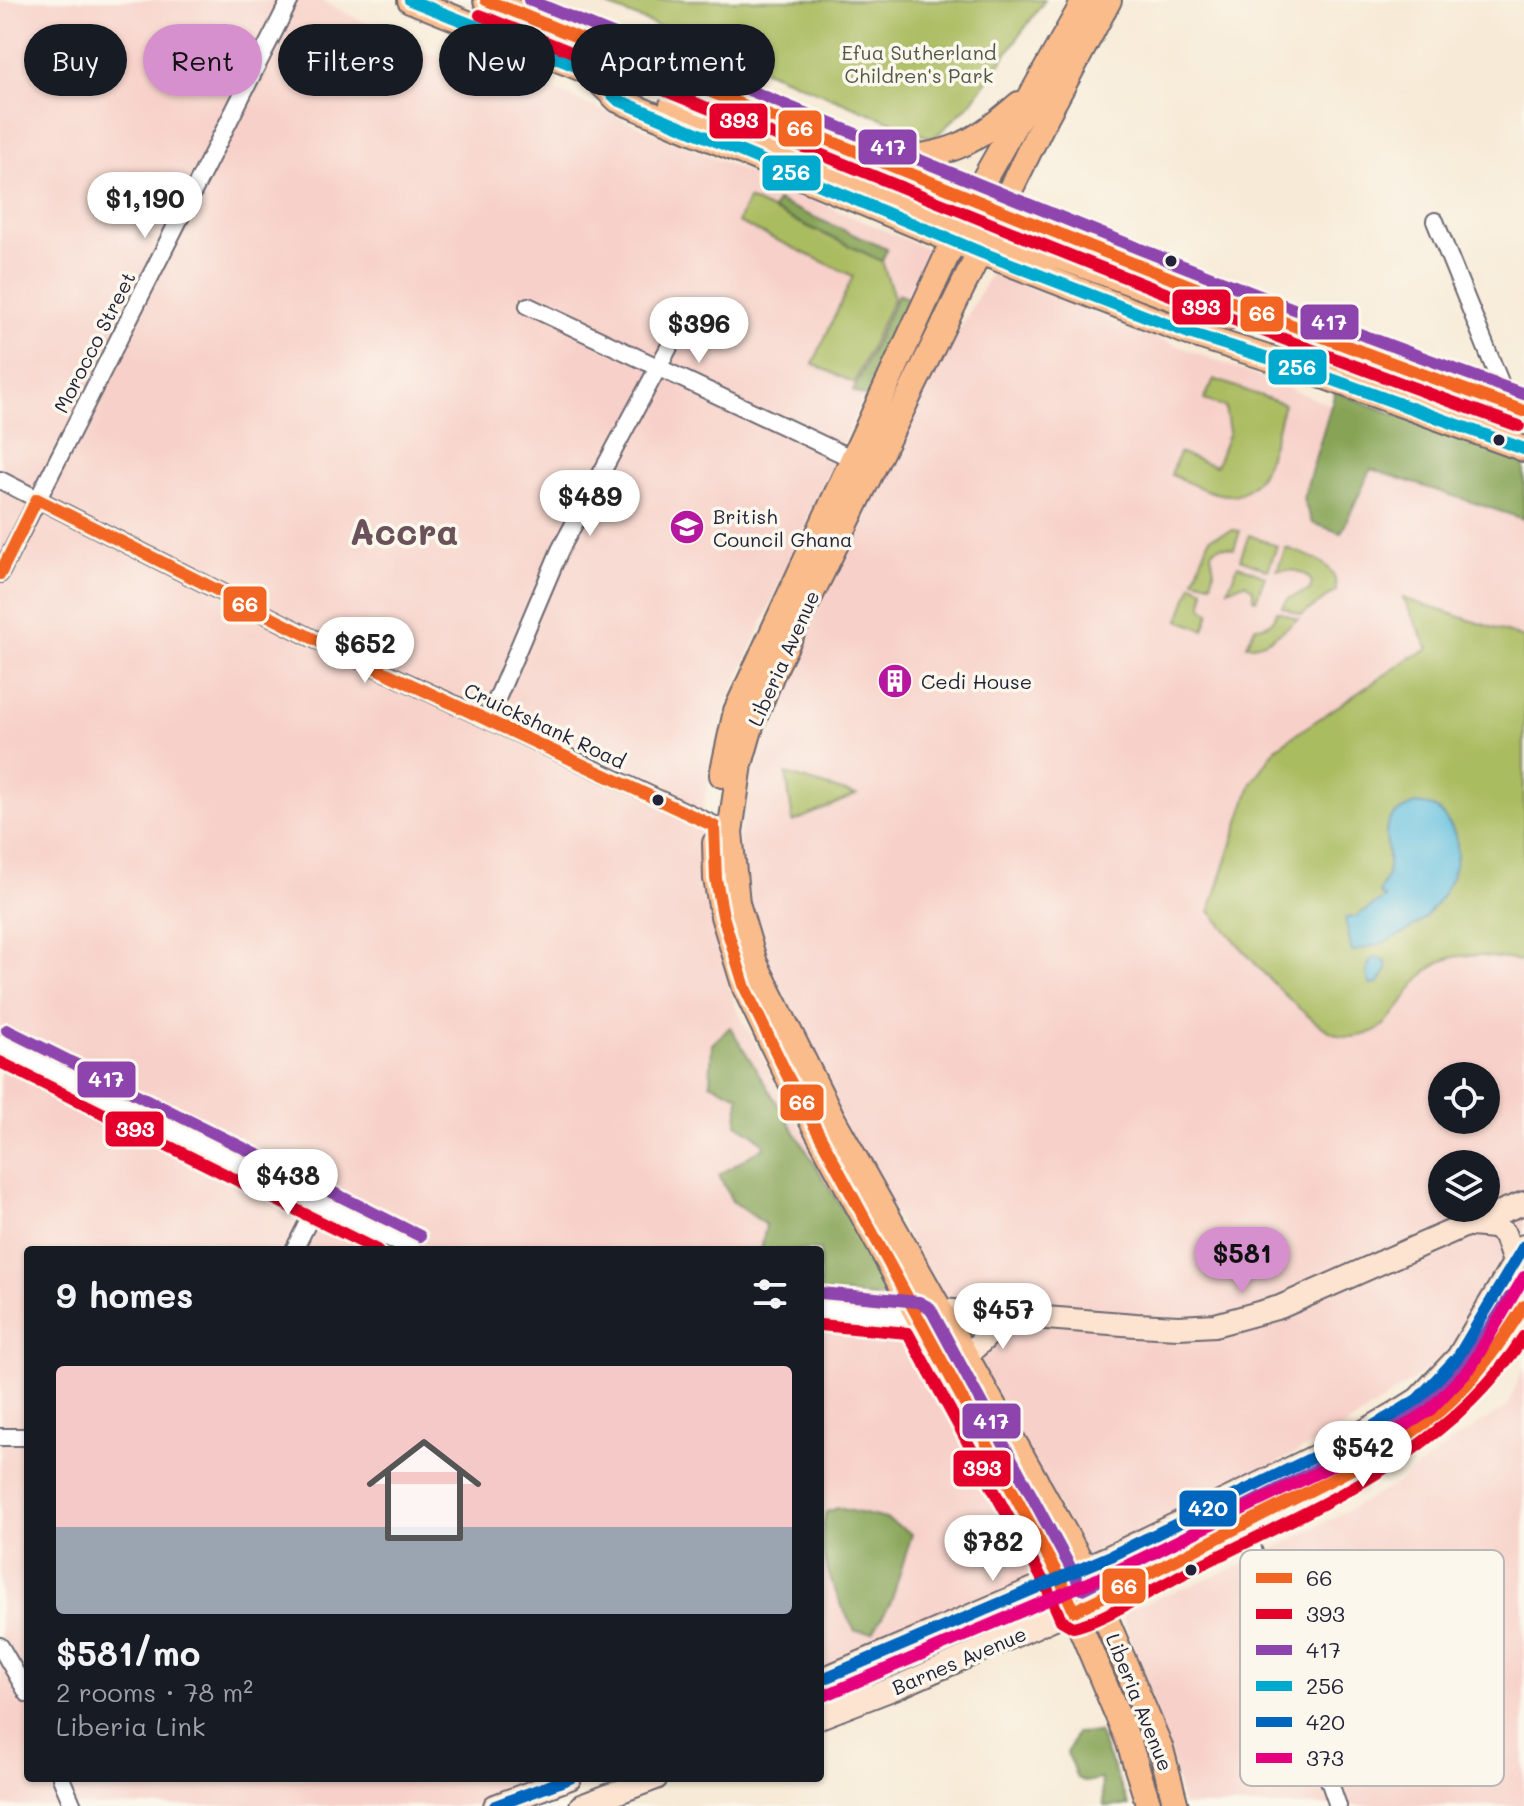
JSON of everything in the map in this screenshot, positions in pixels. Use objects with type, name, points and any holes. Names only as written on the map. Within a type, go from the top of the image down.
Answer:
[{"type":"main road","points":[[410,0],[588,71],[954,240],[985,242],[1227,318],[1260,313]]},
{"type":"main road","points":[[486,0],[881,162],[974,197],[1008,197],[1260,313],[1358,352],[1524,411]]},
{"type":"main road","name":"Liberia Avenue","points":[[1085,0],[974,197],[736,711],[725,757],[722,829],[737,903],[755,963],[1060,1579],[1128,1740],[1149,1806]]},
{"type":"main road","name":"Liberia Avenue","points":[[722,829],[751,726],[772,674],[1076,59],[1109,0]]},
{"type":"main road","points":[[881,162],[934,155],[963,146],[983,135],[1033,92]]},
{"type":"main road","points":[[954,240],[1008,197],[1008,190],[990,184],[989,171]]},
{"type":"main road","points":[[954,240],[957,256],[968,263],[968,277]]},
{"type":"main road","points":[[985,242],[1189,333],[1320,375],[1524,449]]},
{"type":"main road","points":[[930,1314],[1009,1315],[1165,1327],[1215,1325],[1280,1307],[1466,1225],[1524,1203]]},
{"type":"main road","points":[[1466,1225],[1494,1227],[1504,1233],[1519,1254]]},
{"type":"main road","name":"Barnes Avenue","points":[[824,1678],[1060,1579],[1353,1438],[1418,1399],[1458,1357],[1519,1254]]},
{"type":"main road","name":"Barnes Avenue","points":[[824,1715],[1074,1611],[1390,1448],[1452,1402],[1475,1379],[1505,1340],[1524,1306]]},
{"type":"main road","name":"Liberia Avenue","points":[[930,1314],[967,1355],[1084,1567],[1161,1749],[1176,1806]]},
{"type":"main road","points":[[967,1355],[1009,1315]]},
{"type":"main road","points":[[495,1806],[559,1782]]},
{"type":"main road","points":[[581,1806],[645,1782]]},
{"type":"street","name":"Morocco Street","points":[[0,574],[290,0]]},
{"type":"street","points":[[1435,221],[1502,387]]},
{"type":"street","points":[[528,306],[853,459]]},
{"type":"street","points":[[488,720],[560,550],[674,338],[687,334]]},
{"type":"street","name":"Cruickshank Road","points":[[0,480],[316,640],[722,829]]},
{"type":"street","points":[[0,1044],[405,1246]]},
{"type":"street","points":[[296,1246],[318,1202]]},
{"type":"street","points":[[824,1309],[930,1314]]},
{"type":"street","points":[[0,1437],[24,1437]]},
{"type":"street","points":[[1245,1524],[1253,1550]]},
{"type":"street","points":[[0,1646],[24,1687]]},
{"type":"street","points":[[63,1782],[73,1806]]},
{"type":"street","points":[[1331,1786],[1338,1806]]},
{"type":"shaded area","points":[[0,0],[320,0],[368,24],[278,24],[278,96],[423,96],[423,51],[439,56],[439,96],[555,96],[555,91],[928,249],[728,700],[705,798],[699,869],[735,1006],[898,1304],[1041,1580],[824,1669],[824,1246],[24,1246],[24,1782],[538,1782],[474,1806],[0,1806]]},
{"type":"shaded area","points":[[991,273],[1524,480],[1524,1237],[1443,1359],[1342,1429],[1088,1561],[813,1068],[763,956],[738,848],[751,750],[878,477]]},
{"type":"shaded area","points":[[1524,1366],[1524,1806],[1183,1806],[1172,1761],[1122,1612],[1240,1566],[1240,1786],[1504,1786],[1504,1550],[1272,1550],[1396,1484],[1456,1439],[1507,1407]]},
{"type":"green space","name":"Efua Sutherland Children's Park","points":[[594,0],[1045,0],[971,103],[933,139],[775,74],[775,24],[653,24]]},
{"type":"green space","points":[[748,199],[882,261],[894,297],[854,383],[813,364],[853,276],[738,222]]},
{"type":"green space","points":[[777,201],[887,249],[882,261],[773,210]]},
{"type":"green space","points":[[898,294],[920,304],[876,402],[853,391]]},
{"type":"green space","points":[[1214,379],[1284,404],[1268,460],[1261,473],[1253,485],[1243,492],[1230,495],[1207,491],[1171,475],[1179,453],[1216,466],[1229,432],[1225,407],[1204,400]]},
{"type":"green space","points":[[1335,392],[1524,461],[1524,519],[1371,469],[1341,533],[1312,523],[1303,499]]},
{"type":"green space","points":[[1233,530],[1240,531],[1234,549],[1221,546],[1211,553],[1214,571],[1211,583],[1194,579],[1210,538]]},
{"type":"green space","points":[[1249,535],[1277,546],[1268,570],[1240,559]]},
{"type":"green space","points":[[1286,548],[1320,562],[1332,573],[1335,581],[1336,591],[1302,615],[1282,607],[1289,598],[1310,590],[1312,582],[1301,572],[1277,570]]},
{"type":"green space","points":[[1238,565],[1265,576],[1256,600],[1253,599],[1253,589],[1245,583],[1228,589]]},
{"type":"green space","points":[[1192,584],[1204,589],[1203,608],[1210,612],[1204,630],[1179,620]]},
{"type":"green space","points":[[1403,598],[1524,638],[1524,961],[1469,955],[1438,963],[1419,979],[1383,1026],[1363,1035],[1347,1037],[1327,1030],[1291,1001],[1210,911],[1251,785],[1277,747],[1410,658],[1429,649]]},
{"type":"green space","points":[[1277,611],[1298,619],[1268,640],[1247,645],[1255,627],[1269,624]]},
{"type":"green space","points":[[786,774],[856,795],[793,822]]},
{"type":"green space","points":[[730,1027],[889,1284],[884,1298],[824,1292],[824,1246],[762,1246],[766,1225],[732,1201],[719,1175],[765,1146],[737,1124],[739,1096],[710,1083],[712,1044]]},
{"type":"green space","points":[[838,1508],[886,1519],[912,1534],[891,1602],[873,1632],[855,1631],[838,1598],[824,1555],[826,1512]]},
{"type":"green space","points":[[1098,1732],[1129,1806],[1104,1806],[1101,1779],[1086,1782],[1077,1778],[1067,1753],[1076,1733]]},
{"type":"water","points":[[1416,804],[1437,809],[1454,834],[1457,848],[1451,877],[1435,905],[1415,926],[1393,939],[1352,952],[1345,918],[1355,917],[1385,898],[1379,893],[1387,874],[1388,824],[1401,810]]},
{"type":"water","points":[[1377,957],[1386,962],[1387,970],[1378,984],[1371,985],[1367,977],[1368,968],[1370,961]]},
{"type":"transit line","name":"256","points":[[410,0],[588,71],[618,100],[980,252],[1189,333],[1309,371],[1524,449]]},
{"type":"transit line","name":"66","points":[[486,0],[1132,263],[1524,411]]},
{"type":"transit line","name":"417","points":[[529,0],[1149,252],[1524,394]]},
{"type":"transit line","name":"393","points":[[480,15],[1127,278],[1519,426]]},
{"type":"transit line","name":"66","points":[[0,574],[37,499],[316,640],[714,826],[716,879],[723,916],[745,988],[788,1077],[1060,1579],[1074,1611],[1329,1481],[1398,1442],[1441,1410],[1465,1386],[1524,1306]]},
{"type":"transit line","name":"417","points":[[7,1030],[420,1236]]},
{"type":"transit line","name":"393","points":[[0,1062],[369,1246]]},
{"type":"transit line","name":"420","points":[[824,1678],[1111,1556],[1353,1438],[1399,1411],[1418,1399],[1458,1357],[1524,1246]]},
{"type":"transit line","name":"373","points":[[826,1695],[1118,1570],[1360,1452],[1407,1425],[1429,1411],[1471,1367],[1524,1277]]},
{"type":"transit line","name":"417","points":[[824,1293],[919,1302],[930,1308],[1082,1589],[1320,1468],[1410,1413],[1464,1363],[1510,1297]]},
{"type":"transit line","name":"393","points":[[824,1325],[908,1333],[1046,1586],[1061,1620],[1073,1627],[1112,1612],[1371,1477],[1415,1448],[1456,1415],[1492,1378],[1524,1336]]},
{"type":"transit line","name":"420","points":[[495,1806],[559,1782]]},
{"type":"place","name":"British Council Ghana","points":[[687,527]]},
{"type":"place","name":"Cedi House","points":[[895,681]]},
{"type":"district","name":"Accra","points":[[404,530]]}]
